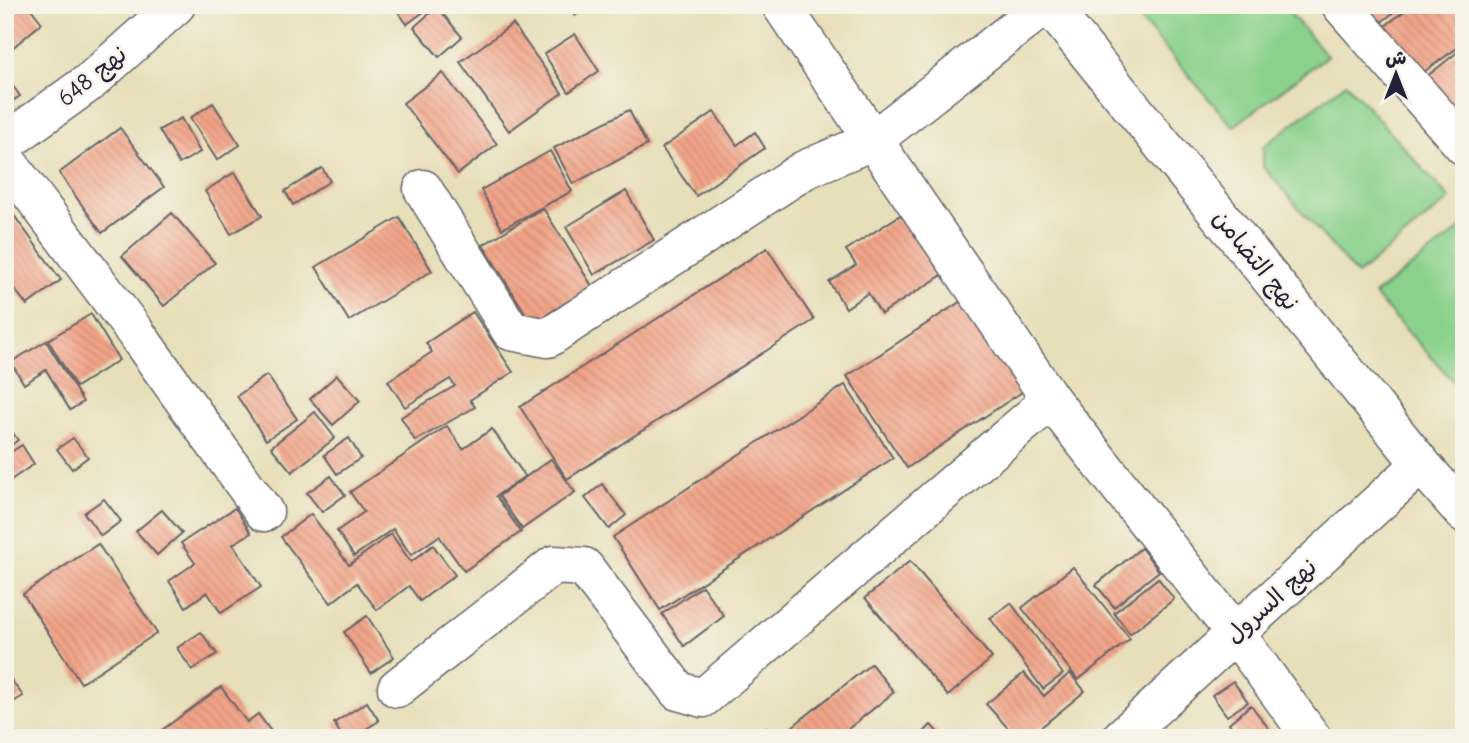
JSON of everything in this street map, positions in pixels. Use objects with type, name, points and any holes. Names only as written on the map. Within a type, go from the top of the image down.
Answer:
[{"type":"street","name":"نهج 648","points":[[5,143],[90,81],[176,5]]},
{"type":"street","points":[[781,5],[1051,400],[1235,633],[1312,738]]},
{"type":"street","points":[[423,189],[511,331],[548,338],[804,170],[872,141],[1047,5]]},
{"type":"street","name":"نهج التضامن","points":[[1047,5],[1421,464],[1464,513]]},
{"type":"street","points":[[1341,5],[1464,146]]},
{"type":"street","points":[[5,159],[135,332],[264,512]]},
{"type":"street","points":[[397,688],[554,565],[584,567],[678,691],[703,698],[1051,400]]},
{"type":"street","name":"نهج السرول","points":[[1121,738],[1421,464]]},
{"type":"green space","points":[[1128,5],[1283,5],[1327,56],[1233,127]]},
{"type":"green space","points":[[1346,83],[1450,199],[1357,275],[1263,167],[1263,147]]},
{"type":"green space","points":[[1464,226],[1464,393],[1374,295]]},
{"type":"building","points":[[5,5],[28,5],[42,23],[5,54]]},
{"type":"building","points":[[393,5],[433,5],[407,24]]},
{"type":"building","points":[[566,5],[587,5],[575,16]]},
{"type":"building","points":[[1353,5],[1403,5],[1371,30]]},
{"type":"building","points":[[1412,5],[1450,5],[1463,21],[1457,27],[1464,35],[1464,43],[1414,79],[1375,34]]},
{"type":"building","points":[[437,7],[462,37],[439,57],[414,27]]},
{"type":"building","points":[[513,24],[562,93],[509,131],[460,62]]},
{"type":"building","points":[[575,34],[599,71],[569,92],[544,54]]},
{"type":"building","points":[[1464,47],[1464,131],[1421,81]]},
{"type":"building","points":[[443,73],[497,144],[458,174],[403,103]]},
{"type":"building","points":[[5,75],[20,96],[5,106]]},
{"type":"building","points":[[213,103],[240,145],[217,160],[190,118]]},
{"type":"building","points":[[629,110],[647,145],[573,184],[554,148]]},
{"type":"building","points":[[714,112],[737,145],[755,132],[765,148],[696,196],[662,148]]},
{"type":"building","points":[[181,118],[200,152],[179,164],[159,130]]},
{"type":"building","points":[[120,128],[164,187],[102,233],[59,173]]},
{"type":"building","points":[[550,151],[572,191],[502,229],[481,190]]},
{"type":"building","points":[[322,168],[330,181],[293,205],[285,191]]},
{"type":"building","points":[[235,172],[262,216],[231,234],[205,191]]},
{"type":"building","points":[[626,191],[654,240],[594,275],[566,227]]},
{"type":"building","points":[[5,203],[61,280],[27,305],[5,277]]},
{"type":"building","points":[[543,208],[592,286],[532,324],[483,245]]},
{"type":"building","points":[[910,209],[950,270],[881,314],[868,293],[846,308],[829,282],[856,265],[846,250]]},
{"type":"building","points":[[172,213],[215,263],[164,306],[122,256]]},
{"type":"building","points":[[399,217],[432,271],[349,321],[316,267]]},
{"type":"building","points":[[767,248],[814,320],[567,479],[520,407]]},
{"type":"building","points":[[966,298],[1025,390],[907,468],[847,376]]},
{"type":"building","points":[[473,312],[513,372],[470,400],[475,407],[415,441],[401,417],[455,386],[450,379],[405,407],[388,381],[432,352],[426,343]]},
{"type":"building","points":[[91,314],[119,360],[76,387],[48,340]]},
{"type":"building","points":[[46,341],[83,402],[70,410],[46,370],[24,384],[11,362]]},
{"type":"building","points":[[267,375],[297,419],[266,440],[237,396]]},
{"type":"building","points":[[337,375],[360,401],[333,425],[310,399]]},
{"type":"building","points":[[845,385],[893,458],[660,610],[613,537]]},
{"type":"building","points":[[315,412],[335,438],[292,472],[271,447]]},
{"type":"building","points":[[5,422],[18,440],[5,450]]},
{"type":"building","points":[[447,426],[463,449],[492,429],[525,476],[496,496],[521,532],[464,571],[439,536],[411,555],[393,529],[354,556],[337,531],[364,512],[350,492]]},
{"type":"building","points":[[73,438],[88,457],[72,469],[57,449]]},
{"type":"building","points":[[349,438],[361,458],[337,474],[324,455]]},
{"type":"building","points":[[22,445],[34,464],[5,484],[5,456]]},
{"type":"building","points":[[551,459],[575,492],[522,529],[499,496]]},
{"type":"building","points":[[331,476],[345,495],[322,512],[307,493]]},
{"type":"building","points":[[602,484],[626,515],[609,529],[585,498]]},
{"type":"building","points":[[104,499],[121,521],[101,536],[84,513]]},
{"type":"building","points":[[235,508],[251,533],[233,544],[261,587],[221,613],[207,592],[186,607],[169,581],[195,563],[181,543]]},
{"type":"building","points":[[162,510],[182,533],[157,555],[136,531]]},
{"type":"building","points":[[311,514],[349,565],[391,534],[411,562],[433,545],[455,575],[420,601],[409,586],[377,610],[357,583],[331,603],[281,537]]},
{"type":"building","points":[[98,544],[157,633],[81,683],[23,594]]},
{"type":"building","points":[[1141,548],[1159,571],[1114,607],[1096,585]]},
{"type":"building","points":[[910,561],[992,658],[948,696],[865,598]]},
{"type":"building","points":[[1073,567],[1130,639],[1078,680],[1022,608]]},
{"type":"building","points":[[1158,578],[1174,599],[1130,634],[1114,613]]},
{"type":"building","points":[[702,586],[724,616],[684,646],[662,614]]},
{"type":"building","points":[[1011,603],[1063,674],[1043,689],[990,618]]},
{"type":"building","points":[[367,616],[394,657],[371,673],[344,632]]},
{"type":"building","points":[[201,632],[217,654],[192,670],[177,648]]},
{"type":"building","points":[[871,664],[894,692],[837,738],[800,738],[792,727]]},
{"type":"building","points":[[5,671],[23,696],[5,707]]},
{"type":"building","points":[[1024,673],[1044,696],[1070,673],[1085,691],[1028,738],[1017,738],[986,704]]},
{"type":"building","points":[[1233,681],[1248,702],[1227,716],[1212,695]]},
{"type":"building","points":[[221,687],[247,722],[258,714],[273,734],[268,738],[151,738]]},
{"type":"building","points":[[367,702],[379,721],[351,738],[343,738],[334,723]]},
{"type":"building","points":[[1251,705],[1276,738],[1240,738],[1229,723]]},
{"type":"building","points":[[931,725],[943,738],[918,738]]},
{"type":"building","points":[[767,728],[775,738],[756,738]]}]
